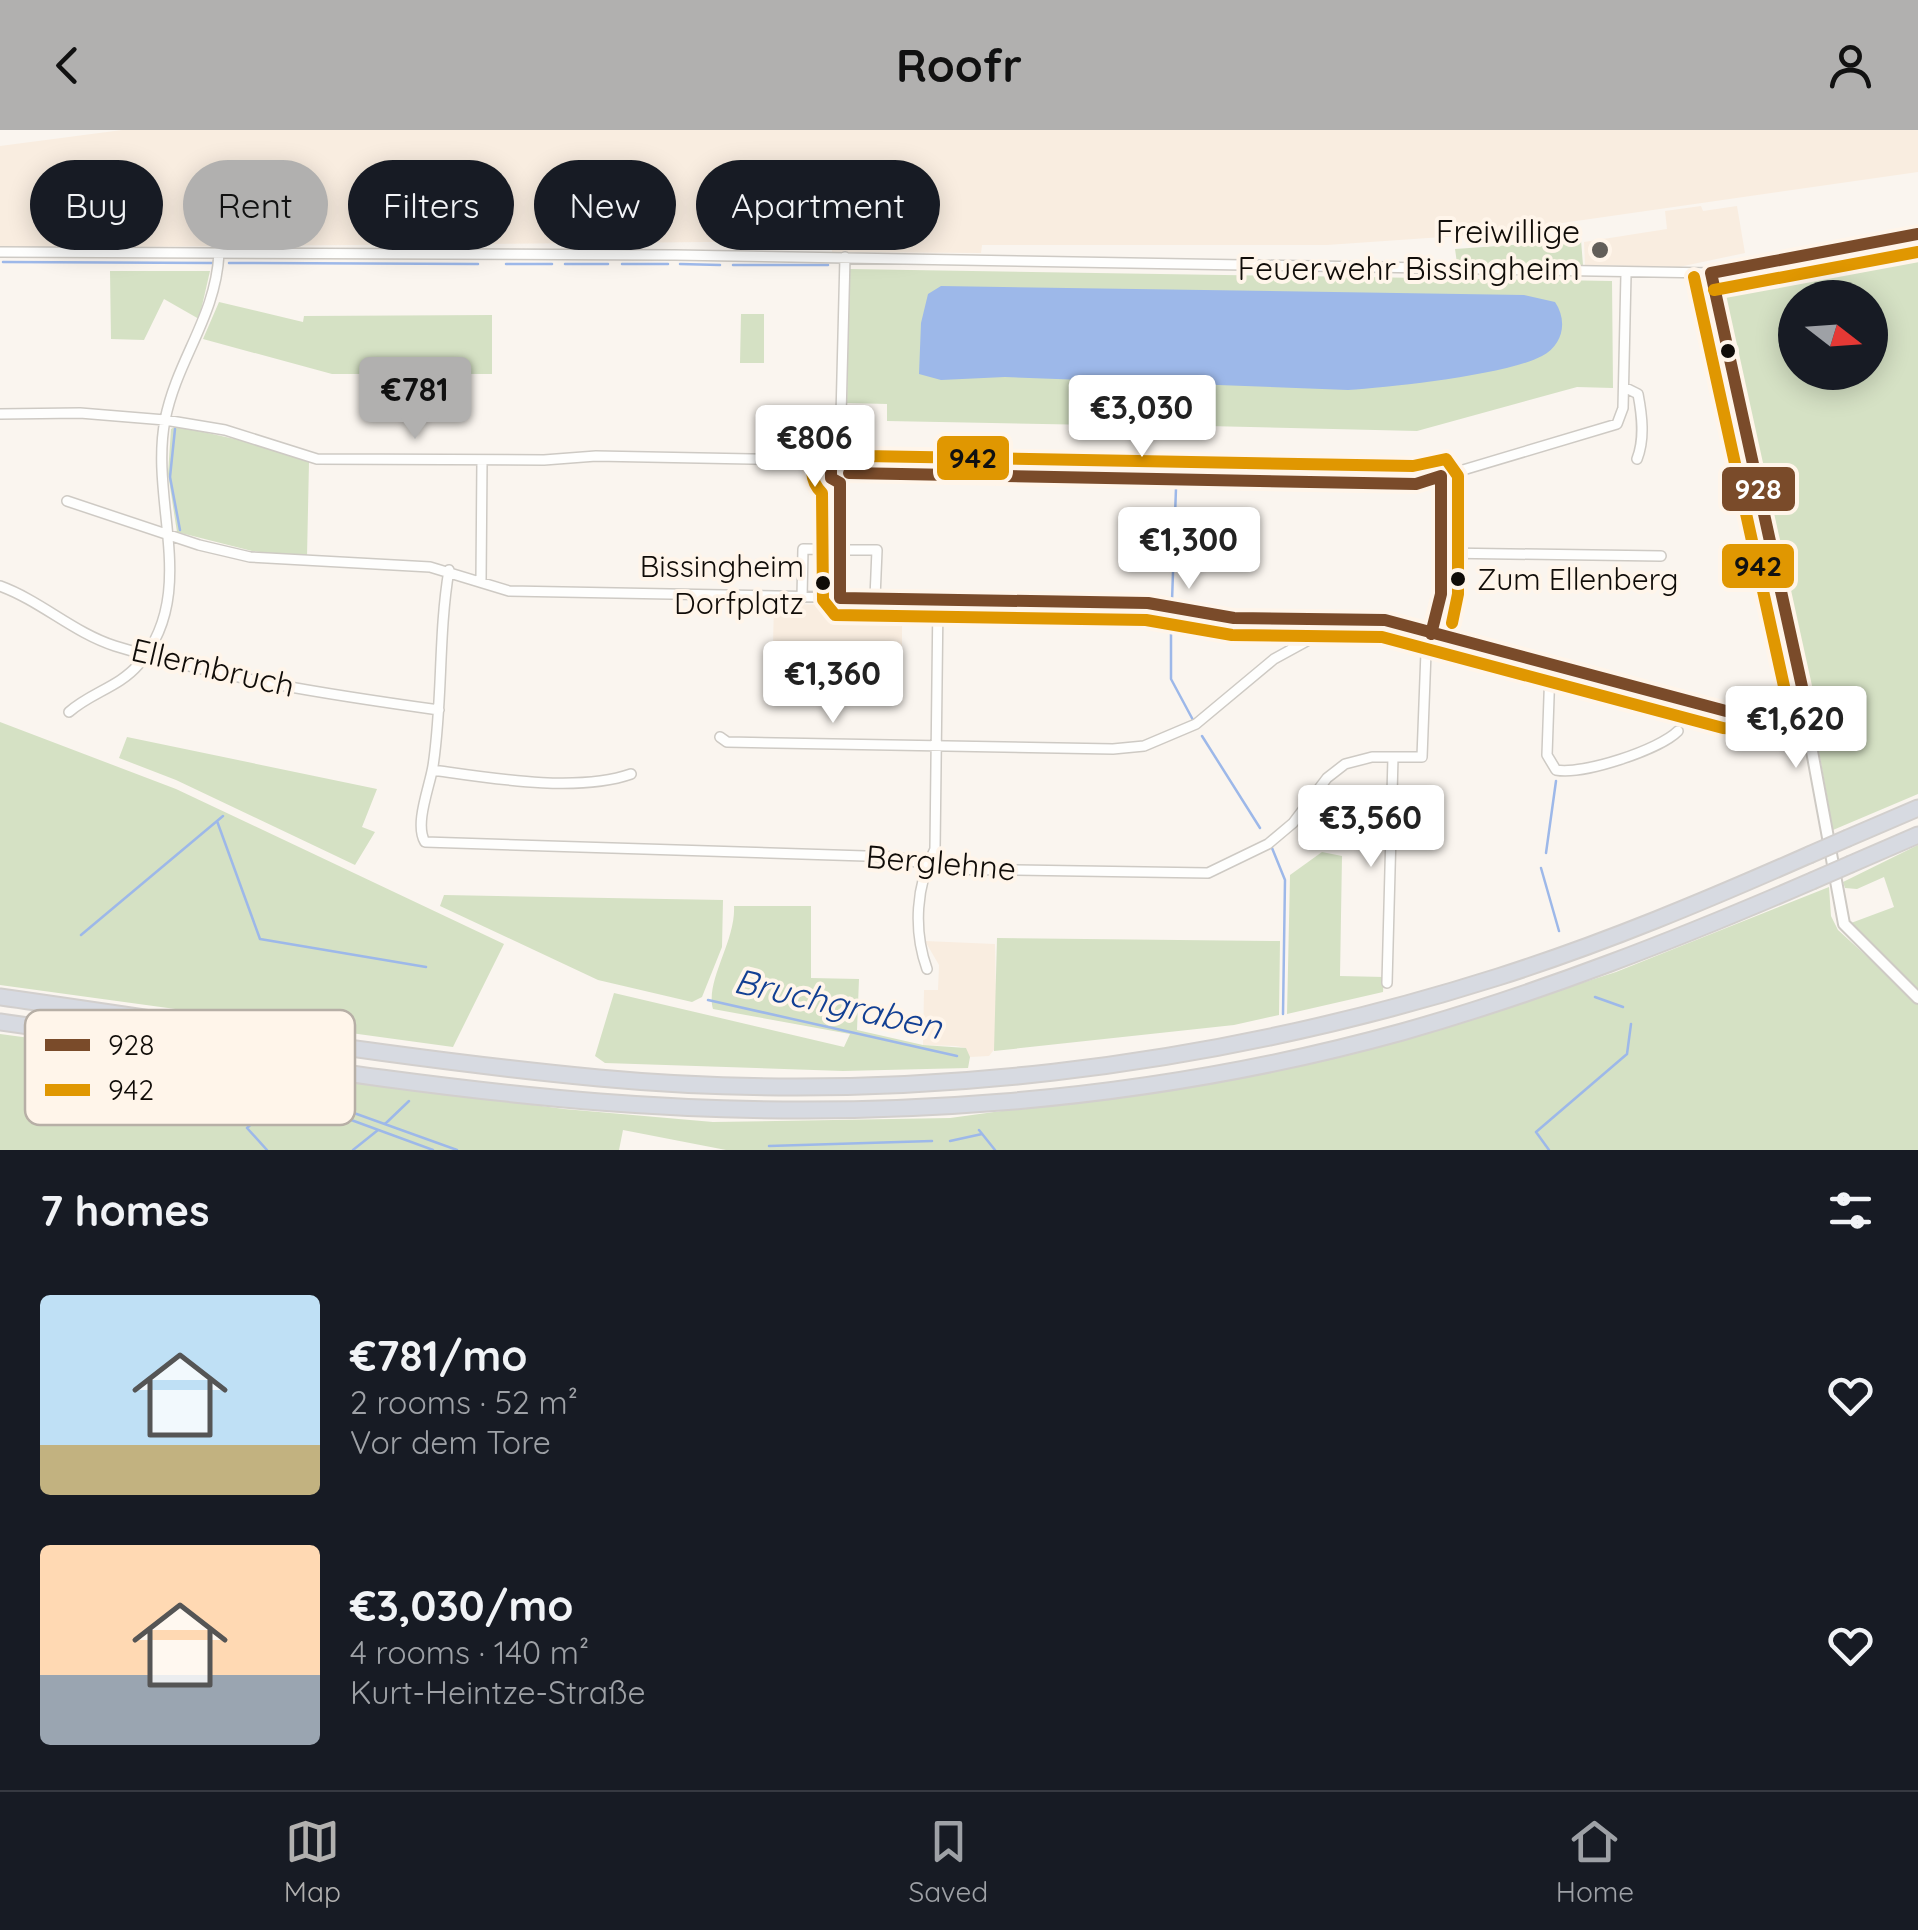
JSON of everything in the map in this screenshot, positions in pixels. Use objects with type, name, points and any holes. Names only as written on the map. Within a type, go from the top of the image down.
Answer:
[{"type":"highway","points":[[355,1045],[600,1078],[820,1086],[931,1083],[1212,1049],[1397,1007],[1606,940],[1918,808]]},
{"type":"highway","points":[[355,1069],[598,1102],[820,1110],[1009,1101],[1215,1074],[1398,1033],[1614,963],[1918,835]]},
{"type":"highway","points":[[0,997],[96,1010]]},
{"type":"highway","points":[[0,1022],[25,1025]]},
{"type":"street","points":[[0,252],[845,257],[1602,268],[1626,274],[1711,273],[1918,234]]},
{"type":"street","points":[[68,712],[121,681],[147,653],[169,602],[169,535],[161,476],[165,420],[182,366],[210,311],[219,254]]},
{"type":"street","points":[[840,483],[830,478],[831,465],[840,456],[845,257]]},
{"type":"street","points":[[1711,273],[1806,704],[1844,924],[1918,998]]},
{"type":"street","points":[[849,473],[1416,484],[1616,424],[1623,408],[1626,274]]},
{"type":"street","points":[[1624,387],[1638,394],[1640,404],[1643,445],[1637,459]]},
{"type":"street","points":[[0,414],[80,412],[165,420],[225,430],[317,460],[482,461],[596,456],[808,460],[831,465]]},
{"type":"street","points":[[840,456],[849,460],[848,479],[840,483]]},
{"type":"street","points":[[482,461],[482,581]]},
{"type":"street","points":[[1431,634],[1439,608],[1443,553],[1441,476]]},
{"type":"street","points":[[840,483],[840,598]]},
{"type":"street","points":[[67,501],[250,558],[449,570],[509,591],[1148,603],[1234,618],[1385,620],[1550,668],[1744,714],[1769,714],[1806,704]]},
{"type":"street","points":[[802,598],[803,548],[877,550],[875,598]]},
{"type":"street","points":[[1443,553],[1661,556]]},
{"type":"street","points":[[449,570],[441,620],[433,770],[497,779],[610,781],[631,774]]},
{"type":"street","name":"Ellernbruch","points":[[0,586],[29,596],[86,633],[147,653],[292,688],[439,710]]},
{"type":"street","points":[[927,968],[920,948],[920,877],[935,849],[938,599]]},
{"type":"street","points":[[1292,619],[1293,647]]},
{"type":"street","points":[[720,737],[728,742],[937,747],[1144,746],[1196,724],[1293,647],[1327,630],[1334,620]]},
{"type":"street","name":"Berglehne","points":[[433,770],[421,836],[432,844],[897,856],[926,866],[1208,873],[1268,844],[1293,823],[1326,778],[1345,764],[1422,757],[1423,682],[1431,634]]},
{"type":"street","points":[[1550,668],[1547,755],[1556,770],[1577,770],[1664,744],[1678,731]]},
{"type":"street","points":[[1388,983],[1392,757]]},
{"type":"shaded area","points":[[122,130],[1918,130],[1918,172],[1486,234],[1327,245],[982,245],[981,253],[832,252],[940,250],[940,160],[696,160],[696,242],[676,242],[676,160],[534,160],[534,244],[514,244],[514,160],[348,160],[348,245],[328,245],[328,160],[183,160],[183,246],[163,247],[163,160],[30,160],[30,248],[0,248],[0,146]]},
{"type":"shaded area","points":[[1701,206],[1703,211],[1737,206],[1745,253],[1679,267],[1585,265],[1584,242],[1667,229],[1665,211]]},
{"type":"shaded area","points":[[774,604],[855,605],[856,615],[902,615],[902,667],[896,667],[896,686],[772,683]]},
{"type":"shaded area","points":[[925,941],[995,944],[997,1046],[989,1056],[970,1057],[965,1048],[956,1046],[923,1045],[924,990],[938,990],[939,965]]},
{"type":"green space","points":[[1581,240],[1583,265],[1457,263],[1455,249]]},
{"type":"green space","points":[[1918,241],[1918,794],[1833,830],[1787,573],[1723,291],[1732,275]]},
{"type":"green space","points":[[849,269],[1612,281],[1613,388],[1577,387],[1417,431],[1207,426],[1206,433],[1150,432],[1150,426],[887,421],[887,404],[847,403]]},
{"type":"green space","points":[[110,271],[210,271],[199,319],[164,299],[144,340],[111,339]]},
{"type":"green space","points":[[219,302],[303,322],[304,316],[492,315],[492,374],[332,374],[203,339]]},
{"type":"green space","points":[[741,314],[764,314],[764,363],[740,363]]},
{"type":"green space","points":[[176,426],[253,443],[309,462],[307,557],[252,551],[177,532],[168,474],[171,429]]},
{"type":"green space","points":[[0,722],[176,789],[504,944],[453,1047],[355,1034],[355,1010],[183,1010],[0,985]]},
{"type":"green space","points":[[127,737],[377,789],[362,827],[375,832],[355,865],[176,780],[119,758]]},
{"type":"green space","points":[[1918,845],[1918,991],[1841,922],[1851,923],[1894,907],[1884,877],[1857,889],[1845,888],[1843,882]]},
{"type":"green space","points":[[1322,852],[1342,856],[1340,976],[1384,977],[1383,992],[1287,1014],[1290,875]]},
{"type":"green space","points":[[1829,887],[1831,916],[1838,930],[1918,1003],[1918,1150],[726,1150],[623,1130],[619,1150],[0,1150],[0,1034],[25,1037],[25,1125],[355,1125],[355,1081],[564,1109],[713,1122],[950,1118],[1213,1082],[1400,1041],[1616,972]]},
{"type":"green space","points":[[444,895],[723,900],[722,947],[702,997],[692,1002],[598,980],[440,906]]},
{"type":"green space","points":[[734,906],[811,906],[811,978],[859,979],[857,1030],[923,1045],[966,1048],[970,1057],[968,1068],[843,1071],[605,1063],[595,1056],[614,993],[844,1047],[850,1034],[713,1009],[713,986]]},
{"type":"green space","points":[[997,938],[1280,941],[1279,1015],[1234,1025],[994,1051]]},
{"type":"water","points":[[941,286],[1524,295],[1555,302],[1562,325],[1555,346],[1525,363],[1448,379],[1348,390],[1005,377],[941,380],[919,374],[921,323],[928,294]]},
{"type":"waterway","points":[[3,262],[212,263]]},
{"type":"waterway","points":[[229,263],[478,264]]},
{"type":"waterway","points":[[506,264],[552,264]]},
{"type":"waterway","points":[[565,264],[608,264]]},
{"type":"waterway","points":[[622,264],[668,264]]},
{"type":"waterway","points":[[680,264],[720,265]]},
{"type":"waterway","points":[[733,265],[828,265]]},
{"type":"waterway","points":[[175,429],[170,477],[180,530]]},
{"type":"waterway","points":[[1172,601],[1176,488]]},
{"type":"waterway","points":[[1171,621],[1171,679],[1193,720]]},
{"type":"waterway","points":[[1202,736],[1260,828]]},
{"type":"waterway","points":[[1546,853],[1556,781]]},
{"type":"waterway","points":[[81,935],[223,816]]},
{"type":"waterway","points":[[217,821],[260,939],[426,967]]},
{"type":"waterway","points":[[1272,848],[1285,880],[1283,1014]]},
{"type":"waterway","points":[[1541,868],[1559,931]]},
{"type":"waterway","points":[[1595,997],[1623,1007]]},
{"type":"waterway","name":"Bruchgraben","points":[[708,1000],[957,1056]]},
{"type":"waterway","points":[[1549,1150],[1536,1132],[1627,1054],[1631,1024]]},
{"type":"waterway","points":[[385,1124],[409,1101]]},
{"type":"waterway","points":[[355,1113],[457,1150]]},
{"type":"waterway","points":[[355,1121],[433,1150]]},
{"type":"waterway","points":[[250,1125],[247,1128],[267,1150]]},
{"type":"waterway","points":[[353,1150],[378,1130]]},
{"type":"waterway","points":[[979,1130],[995,1150]]},
{"type":"waterway","points":[[950,1141],[982,1134]]},
{"type":"waterway","points":[[769,1146],[932,1141]]},
{"type":"transit line","name":"928","points":[[1711,273],[1918,234]]},
{"type":"transit line","name":"942","points":[[1714,290],[1918,252]]},
{"type":"transit line","name":"928","points":[[1711,273],[1806,705]]},
{"type":"transit line","name":"942","points":[[1694,277],[1789,709]]},
{"type":"transit line","name":"942","points":[[1452,623],[1458,594],[1458,476],[1446,459],[1413,466],[864,456],[858,445],[846,440],[826,445],[814,462],[812,472],[822,493],[823,600],[835,615],[1146,620],[1232,635],[1382,637],[1723,728],[1770,731],[1810,722]]},
{"type":"transit line","name":"928","points":[[837,456],[831,460],[831,478],[840,483],[840,598]]},
{"type":"transit line","name":"928","points":[[849,473],[1416,484],[1441,476]]},
{"type":"transit line","name":"928","points":[[1431,634],[1441,594],[1441,476]]},
{"type":"transit line","name":"928","points":[[840,598],[1148,603],[1234,618],[1385,620],[1726,711],[1769,714],[1806,705]]},
{"type":"place","name":"Freiwillige Feuerwehr Bissingheim","points":[[1600,250]]},
{"type":"place","name":"Zum Ellenberg","points":[[1458,579]]},
{"type":"place","name":"Bissingheim Dorfplatz","points":[[823,583]]}]
